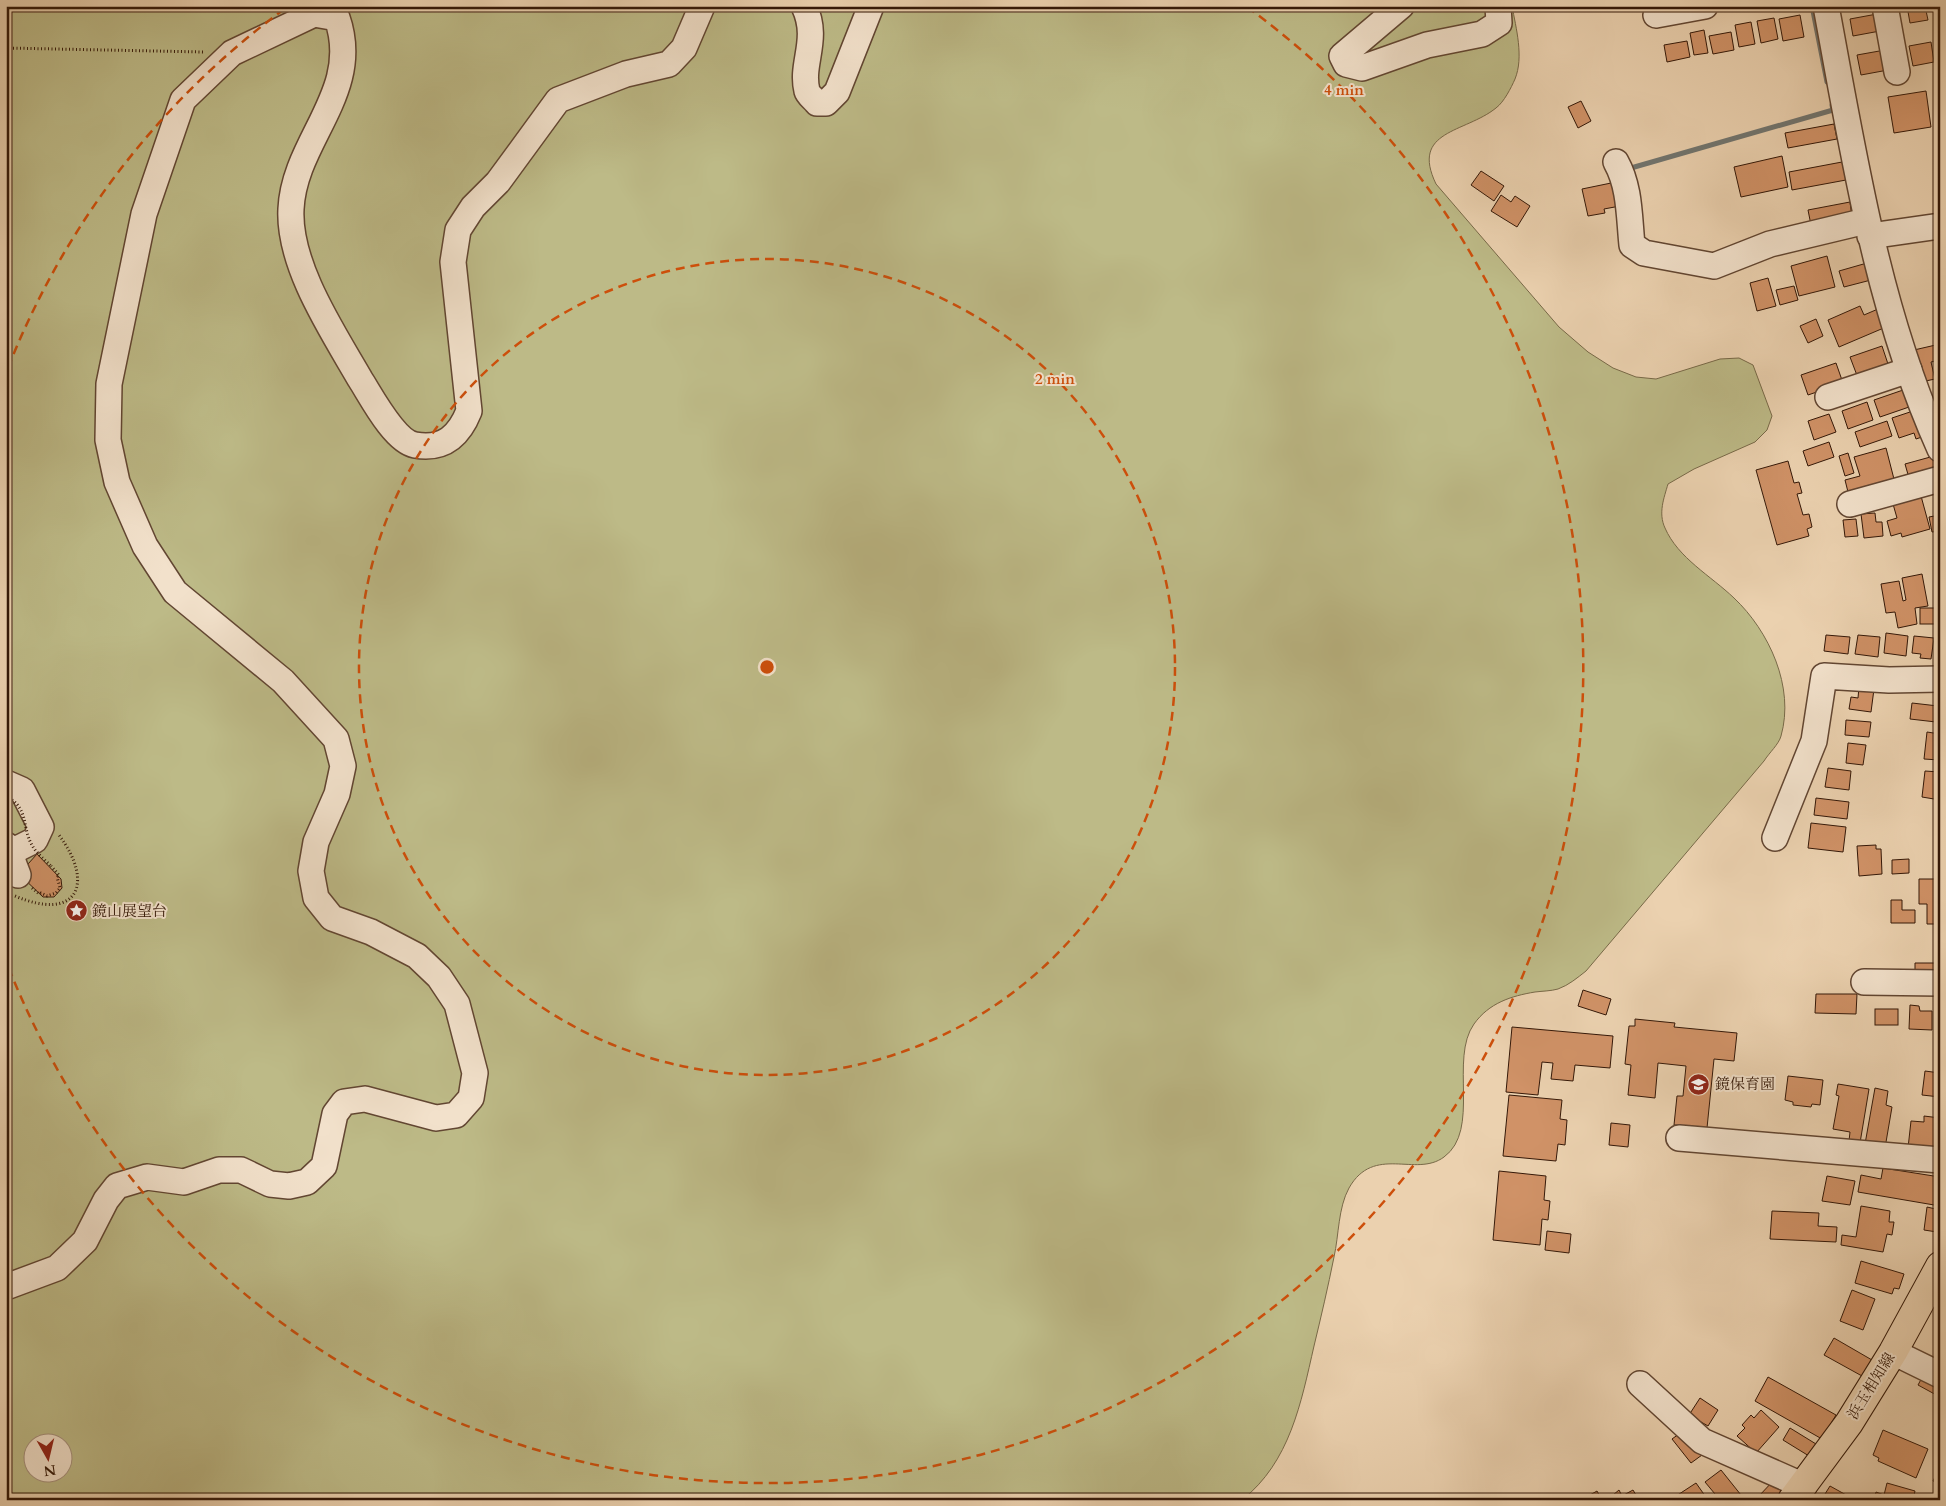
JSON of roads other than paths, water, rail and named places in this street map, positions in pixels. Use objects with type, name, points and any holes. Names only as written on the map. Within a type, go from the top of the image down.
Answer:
[{"type":"main road","name":"浜玉相知線","points":[[1798,1493],[1849,1423],[1893,1352],[1939,1271]]},
{"type":"street","points":[[6,1288],[57,1268],[85,1241],[106,1200],[117,1186],[147,1177],[184,1182],[219,1170],[241,1170],[270,1184],[290,1186],[307,1182],[324,1166],[335,1114],[344,1102],[365,1099],[436,1118],[456,1115],[470,1098],[475,1073],[457,1004],[439,977],[417,956],[371,932],[332,918],[316,898],[311,872],[314,852],[337,794],[343,766],[336,739],[283,680],[175,592],[145,546],[117,482],[108,440],[109,384],[144,214],[183,100],[232,52],[314,14],[337,18],[343,34],[343,65],[334,98],[299,172],[291,207],[292,230],[306,277],[322,314],[374,402],[399,437],[413,445],[432,446],[453,438],[463,427],[469,411],[454,262],[458,230],[473,207],[498,182],[558,100],[626,74],[669,64],[684,48],[702,6]]},
{"type":"street","points":[[804,6],[812,32],[806,81],[807,92],[817,102],[826,103],[837,92],[872,6]]},
{"type":"street","points":[[1401,6],[1342,56],[1346,64],[1362,68],[1427,45],[1482,34],[1499,23],[1498,6]]},
{"type":"street","points":[[1656,15],[1705,6]]},
{"type":"street","points":[[1826,6],[1868,228],[1898,342],[1940,449]]},
{"type":"street","points":[[1885,6],[1897,72]]},
{"type":"street","points":[[1616,162],[1623,174],[1627,189],[1632,245],[1644,254],[1714,266],[1770,244],[1868,228],[1940,226]]},
{"type":"street","points":[[1828,398],[1909,370]]},
{"type":"street","points":[[1850,504],[1940,479]]},
{"type":"street","points":[[1775,838],[1814,741],[1824,676],[1889,680],[1940,679]]},
{"type":"street","points":[[6,783],[22,790],[40,827],[35,840],[15,870]]},
{"type":"street","points":[[1864,982],[1940,983]]},
{"type":"street","points":[[1679,1138],[1940,1160]]},
{"type":"street","points":[[1893,1352],[1940,1375]]},
{"type":"street","points":[[1640,1384],[1702,1441],[1798,1493]]},
{"type":"waterway","points":[[1812,6],[1827,82]]},
{"type":"waterway","points":[[1631,168],[1833,110],[1832,105]]},
{"type":"place","name":"鏡山展望台","points":[[76,911]]},
{"type":"place","name":"鏡保育園","points":[[1699,1084]]}]
